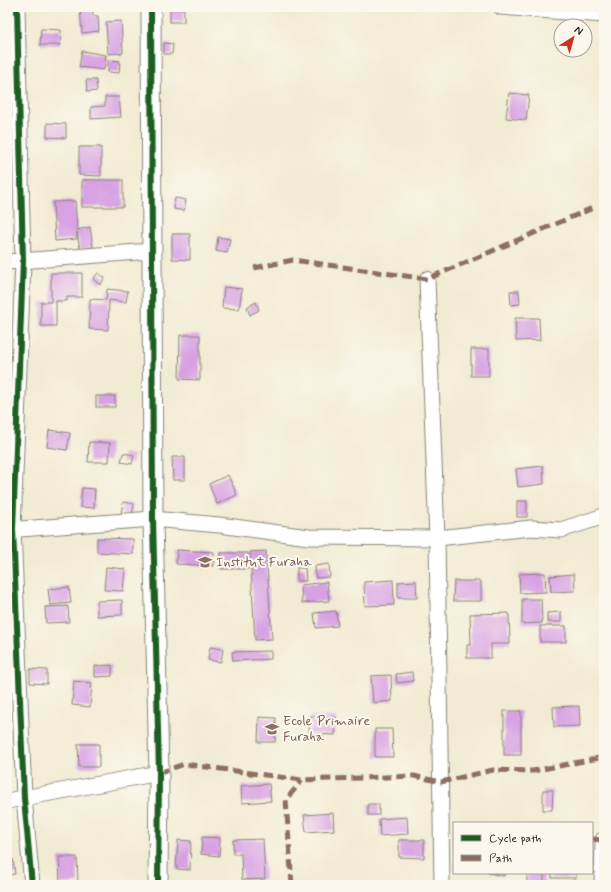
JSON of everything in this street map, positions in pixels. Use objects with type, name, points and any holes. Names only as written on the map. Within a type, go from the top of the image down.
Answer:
[{"type":"street","points":[[18,7],[23,261],[10,530],[24,798],[32,885]]},
{"type":"street","points":[[151,7],[153,519],[159,773],[158,885]]},
{"type":"street","points":[[501,7],[582,10],[604,15]]},
{"type":"street","points":[[7,262],[151,251]]},
{"type":"street","points":[[427,279],[437,538],[442,885]]},
{"type":"street","points":[[10,530],[153,519],[219,525],[309,537],[437,538],[531,528],[561,530],[604,516]]},
{"type":"street","points":[[7,800],[159,773]]},
{"type":"street","points":[[602,885],[603,840]]},
{"type":"building","points":[[80,7],[92,7],[93,16],[98,16],[99,31],[82,33]]},
{"type":"building","points":[[170,9],[184,9],[184,22],[170,22]]},
{"type":"building","points":[[121,21],[123,53],[108,54],[106,22]]},
{"type":"building","points":[[41,29],[61,30],[60,45],[40,45]]},
{"type":"building","points":[[164,43],[173,44],[172,54],[164,54]]},
{"type":"building","points":[[82,51],[106,55],[104,70],[79,67]]},
{"type":"building","points":[[108,60],[120,61],[119,73],[108,72]]},
{"type":"building","points":[[86,80],[96,80],[97,91],[87,92]]},
{"type":"building","points":[[509,93],[529,95],[526,120],[506,118]]},
{"type":"building","points":[[105,97],[119,97],[121,117],[91,119],[91,107],[105,106]]},
{"type":"building","points":[[47,123],[66,124],[66,138],[47,137]]},
{"type":"building","points":[[79,147],[101,147],[101,176],[79,175]]},
{"type":"building","points":[[82,180],[123,180],[123,207],[82,207]]},
{"type":"building","points":[[175,198],[186,200],[184,211],[174,209]]},
{"type":"building","points":[[75,201],[77,230],[90,227],[93,247],[80,249],[77,232],[77,239],[55,241],[53,202]]},
{"type":"building","points":[[172,234],[190,234],[190,260],[172,259]]},
{"type":"building","points":[[218,237],[230,239],[227,253],[216,251]]},
{"type":"building","points":[[51,273],[82,273],[82,297],[67,297],[67,301],[56,301],[56,326],[41,326],[41,302],[51,302]]},
{"type":"building","points":[[98,273],[105,278],[100,285],[93,279]]},
{"type":"building","points":[[224,287],[242,289],[239,309],[222,308]]},
{"type":"building","points":[[107,289],[128,291],[126,302],[109,300],[108,330],[89,329],[90,299],[106,300]]},
{"type":"building","points":[[510,291],[519,291],[520,304],[511,305]]},
{"type":"building","points":[[256,302],[259,310],[250,315],[247,307]]},
{"type":"building","points":[[515,318],[539,318],[540,340],[516,341]]},
{"type":"building","points":[[180,335],[200,335],[200,380],[179,379]]},
{"type":"building","points":[[471,349],[489,349],[489,376],[471,376]]},
{"type":"building","points":[[96,396],[115,396],[115,407],[96,407]]},
{"type":"building","points":[[49,430],[70,433],[67,450],[47,447]]},
{"type":"building","points":[[89,442],[110,443],[109,462],[88,462]]},
{"type":"building","points":[[123,453],[134,455],[132,464],[121,462]]},
{"type":"building","points":[[172,457],[185,457],[185,480],[173,480]]},
{"type":"building","points":[[543,466],[544,484],[518,487],[516,469]]},
{"type":"building","points":[[228,475],[237,495],[217,504],[209,484]]},
{"type":"building","points":[[82,488],[95,489],[94,508],[80,507]]},
{"type":"building","points":[[517,501],[527,501],[527,517],[517,517]]},
{"type":"building","points":[[123,502],[134,504],[132,515],[121,514]]},
{"type":"building","points":[[97,538],[133,539],[133,554],[97,552]]},
{"type":"building","points":[[177,550],[214,552],[213,566],[176,564]]},
{"type":"building","points":[[266,551],[272,639],[255,640],[250,552]]},
{"type":"building","points":[[221,553],[248,553],[248,569],[221,569]]},
{"type":"building","points":[[329,564],[330,577],[316,578],[315,566]]},
{"type":"building","points":[[106,567],[125,569],[123,591],[104,590]]},
{"type":"building","points":[[297,568],[305,568],[306,581],[297,581]]},
{"type":"building","points":[[545,573],[546,592],[520,593],[519,574]]},
{"type":"building","points":[[574,574],[575,591],[551,592],[550,576]]},
{"type":"building","points":[[393,580],[394,605],[365,606],[364,582]]},
{"type":"building","points":[[416,581],[417,598],[398,598],[398,582]]},
{"type":"building","points":[[454,581],[481,581],[481,601],[453,601]]},
{"type":"building","points":[[327,582],[329,601],[302,603],[301,585]]},
{"type":"building","points":[[69,587],[71,603],[50,605],[48,589]]},
{"type":"building","points":[[522,599],[541,599],[542,623],[522,624]]},
{"type":"building","points":[[122,600],[122,615],[97,616],[97,601]]},
{"type":"building","points":[[68,606],[69,622],[46,623],[45,607]]},
{"type":"building","points":[[336,611],[338,626],[316,628],[314,613]]},
{"type":"building","points":[[561,612],[561,622],[547,622],[547,613]]},
{"type":"building","points":[[509,613],[510,644],[491,644],[491,658],[467,658],[467,645],[471,645],[470,614]]},
{"type":"building","points":[[540,626],[566,626],[566,642],[540,642]]},
{"type":"building","points":[[210,647],[223,649],[221,662],[208,660]]},
{"type":"building","points":[[271,651],[271,659],[233,661],[232,652]]},
{"type":"building","points":[[112,665],[112,676],[95,677],[95,666]]},
{"type":"building","points":[[30,669],[47,670],[47,684],[30,683]]},
{"type":"building","points":[[412,672],[413,681],[397,683],[396,674]]},
{"type":"building","points":[[391,675],[392,701],[373,703],[371,676]]},
{"type":"building","points":[[74,681],[92,683],[90,707],[72,705]]},
{"type":"building","points":[[579,706],[580,726],[554,727],[553,707]]},
{"type":"building","points":[[504,711],[521,711],[521,755],[504,755]]},
{"type":"building","points":[[310,716],[336,717],[335,735],[309,734]]},
{"type":"building","points":[[259,717],[276,718],[275,742],[258,742]]},
{"type":"building","points":[[375,729],[392,729],[393,757],[375,757]]},
{"type":"building","points":[[78,744],[99,744],[99,767],[79,767]]},
{"type":"building","points":[[269,784],[271,801],[242,803],[241,786]]},
{"type":"building","points":[[543,790],[553,790],[552,810],[543,810]]},
{"type":"building","points":[[368,804],[379,804],[379,815],[368,815]]},
{"type":"building","points":[[333,813],[334,830],[306,832],[304,815]]},
{"type":"building","points":[[407,817],[408,834],[380,836],[379,819]]},
{"type":"building","points":[[7,830],[9,830],[12,853],[7,853]]},
{"type":"building","points":[[202,837],[220,838],[219,856],[201,854]]},
{"type":"building","points":[[263,839],[265,879],[242,880],[241,854],[233,854],[233,840]]},
{"type":"building","points":[[178,840],[191,841],[190,870],[176,869]]},
{"type":"building","points":[[399,840],[424,840],[424,858],[399,857]]},
{"type":"building","points":[[59,857],[77,857],[78,883],[60,884]]},
{"type":"building","points":[[7,859],[13,859],[15,874],[7,875]]},
{"type":"building","points":[[493,874],[504,874],[504,876]]},
{"type":"building","points":[[527,874],[544,874],[544,885],[527,885]]},
{"type":"building","points":[[552,874],[576,874],[576,878],[552,878]]},
{"type":"marked path","points":[[254,268],[293,260],[427,279],[595,207]]},
{"type":"marked path","points":[[159,773],[184,764],[302,780],[414,776],[441,782],[493,770],[533,771],[604,757]]},
{"type":"marked path","points":[[292,885],[286,800],[302,780]]},
{"type":"marked path","points":[[593,839],[603,840]]},
{"type":"cycle path","points":[[17,7],[23,261],[13,529],[24,798],[32,885]]},
{"type":"cycle path","points":[[151,7],[153,519],[159,773],[158,885]]},
{"type":"place","name":"Institut Furaha","points":[[205,562]]},
{"type":"place","name":"Ecole Primaire Furaha","points":[[272,729]]}]
